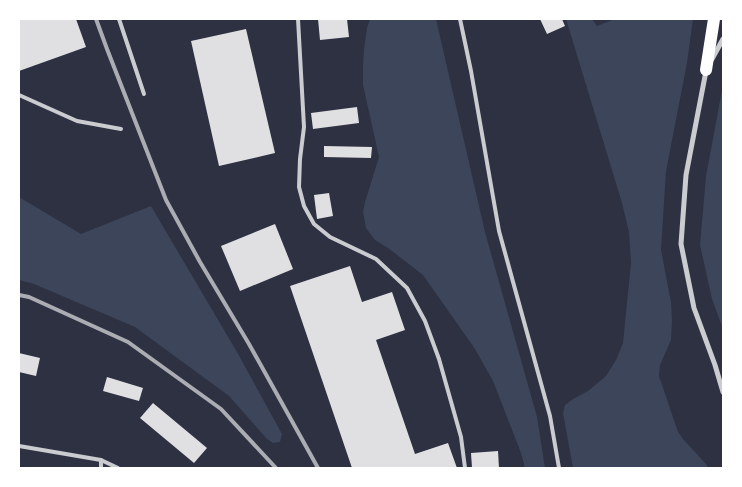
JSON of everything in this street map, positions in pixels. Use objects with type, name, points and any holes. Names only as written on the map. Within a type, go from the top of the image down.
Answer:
[{"type":"main road","points":[[706,70],[714,19]]},
{"type":"street","points":[[723,39],[706,70],[686,175],[681,244],[694,308],[723,392]]},
{"type":"lane","points":[[119,19],[144,94]]},
{"type":"lane","points":[[298,19],[304,127],[299,187],[304,206],[314,224],[330,237],[376,259],[407,288],[425,321],[439,359],[461,438],[466,468]]},
{"type":"lane","points":[[460,19],[471,70],[499,231],[550,416],[559,468]]},
{"type":"lane","points":[[19,95],[77,122],[121,129]]},
{"type":"lane","points":[[19,446],[101,460],[118,468]]},
{"type":"lane","points":[[101,460],[101,468]]},
{"type":"shaded area","points":[[370,19],[436,19],[485,232],[537,417],[545,468],[525,468],[493,381],[475,349],[423,275],[375,240],[366,228],[363,212],[379,157],[363,85],[364,49]]},
{"type":"shaded area","points":[[566,19],[592,19],[597,26],[615,19],[693,19],[687,63],[666,171],[661,250],[671,302],[672,320],[671,340],[660,365],[659,376],[678,432],[708,468],[573,468],[563,413],[565,405],[588,391],[606,376],[616,360],[623,343],[631,263],[629,232],[622,203]]},
{"type":"shaded area","points":[[723,85],[723,329],[712,299],[700,245],[706,176]]},
{"type":"shaded area","points":[[19,197],[81,234],[151,206],[237,352],[282,434],[280,442],[273,443],[267,439],[229,396],[135,327],[34,284],[19,280]]},
{"type":"building","points":[[19,19],[76,19],[86,47],[19,71]]},
{"type":"building","points":[[318,19],[347,19],[349,37],[320,40]]},
{"type":"building","points":[[540,19],[562,19],[565,26],[547,34]]},
{"type":"building","points":[[246,29],[275,153],[219,166],[191,41]]},
{"type":"building","points":[[357,107],[359,123],[313,129],[311,113]]},
{"type":"building","points":[[324,146],[372,147],[371,158],[324,157]]},
{"type":"building","points":[[329,193],[333,216],[317,219],[314,195]]},
{"type":"building","points":[[275,224],[293,269],[240,291],[221,246]]},
{"type":"building","points":[[350,266],[362,302],[392,292],[405,330],[376,340],[415,454],[448,443],[457,468],[352,468],[290,286]]},
{"type":"building","points":[[19,353],[40,358],[36,376],[19,372]]},
{"type":"building","points":[[107,377],[143,388],[139,401],[103,391]]},
{"type":"building","points":[[153,403],[207,448],[194,463],[140,418]]},
{"type":"building","points":[[498,451],[499,468],[472,468],[471,453]]},
{"type":"railway","points":[[96,19],[166,200],[318,468]]},
{"type":"railway","points":[[19,295],[29,297],[128,342],[221,409],[276,468]]}]
